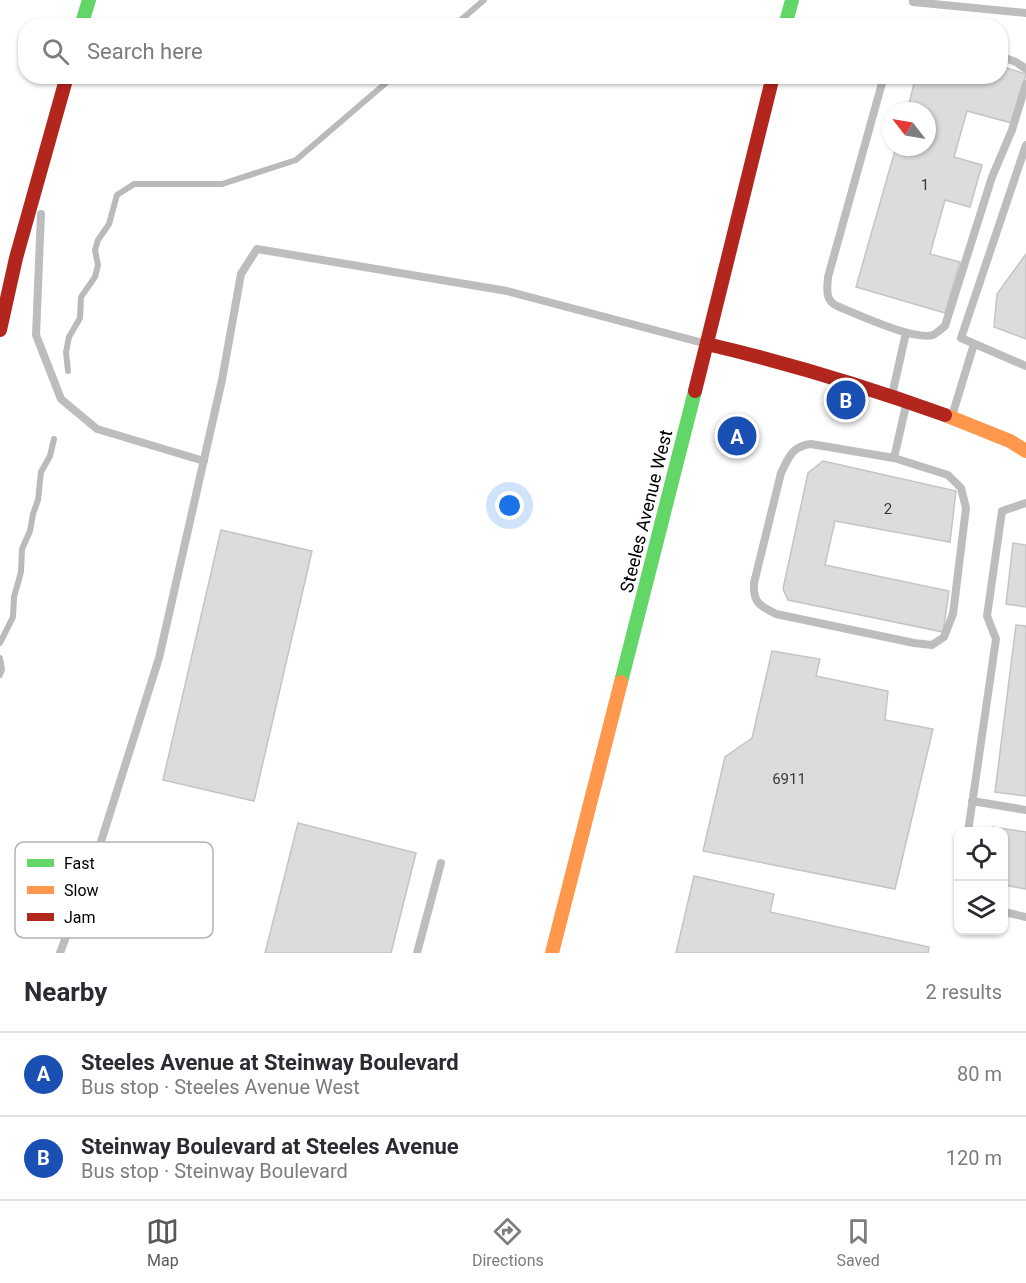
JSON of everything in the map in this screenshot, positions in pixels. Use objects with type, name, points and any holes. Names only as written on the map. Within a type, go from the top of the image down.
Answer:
[{"type":"main road","points":[[83,18],[89,0]]},
{"type":"main road","points":[[787,18],[792,0]]},
{"type":"main road","points":[[0,330],[15,258],[65,84]]},
{"type":"main road","name":"Steeles Avenue West","points":[[552,953],[771,84]]},
{"type":"main road","points":[[707,344],[775,360],[908,401],[1010,441],[1026,451]]},
{"type":"lane","points":[[914,0],[913,2],[1026,13]]},
{"type":"lane","points":[[1008,59],[1026,69]]},
{"type":"lane","points":[[882,84],[828,278],[827,295],[831,303],[837,306],[906,333],[921,336],[935,334],[945,326],[992,177],[1012,130],[1026,84]]},
{"type":"lane","points":[[1026,145],[961,338],[1026,366]]},
{"type":"lane","points":[[43,162],[36,335],[61,399],[97,429],[204,461]]},
{"type":"lane","points":[[101,842],[159,658],[222,380],[241,274],[257,249],[507,291],[707,344]]},
{"type":"lane","points":[[892,396],[906,333]]},
{"type":"lane","points":[[951,417],[974,344]]},
{"type":"lane","points":[[894,458],[908,401]]},
{"type":"lane","points":[[811,444],[894,458],[948,476],[961,488],[966,508],[953,614],[944,637],[932,645],[914,644],[776,614],[758,604],[753,596],[754,583],[781,473],[789,456],[800,445],[811,444]]},
{"type":"lane","points":[[969,827],[996,639],[987,616],[1002,511],[1026,503]]},
{"type":"lane","points":[[972,801],[1026,810]]},
{"type":"lane","points":[[417,953],[441,863]]},
{"type":"lane","points":[[1008,913],[1026,917]]},
{"type":"lane","points":[[60,953],[66,938]]},
{"type":"building","points":[[1008,68],[1026,74],[1012,123],[967,111],[954,157],[982,165],[970,207],[945,200],[930,254],[960,262],[945,313],[856,287],[893,156],[936,156],[936,102],[909,102],[914,84],[1008,84]]},
{"type":"building","points":[[1026,254],[1026,339],[994,327],[997,294]]},
{"type":"building","points":[[823,461],[956,491],[950,542],[835,521],[825,565],[949,591],[943,632],[788,600],[783,589],[808,473]]},
{"type":"building","points":[[221,530],[312,551],[254,801],[163,780]]},
{"type":"building","points":[[1013,543],[1026,545],[1026,607],[1006,604]]},
{"type":"building","points":[[1016,625],[1026,626],[1026,796],[995,792]]},
{"type":"building","points":[[772,651],[820,659],[816,676],[888,691],[885,720],[933,729],[895,889],[703,851],[725,757],[752,738]]},
{"type":"building","points":[[298,823],[416,853],[391,953],[265,953]]},
{"type":"building","points":[[1008,829],[1026,832],[1026,889],[1008,886]]},
{"type":"building","points":[[694,876],[774,894],[770,912],[929,947],[928,953],[676,953]]},
{"type":"waterway","points":[[463,18],[484,0]]},
{"type":"waterway","points":[[68,371],[66,352],[69,337],[80,318],[81,297],[95,277],[98,265],[95,250],[98,240],[109,224],[117,195],[134,184],[222,184],[296,160],[385,84]]},
{"type":"waterway","points":[[0,643],[13,617],[14,597],[21,572],[22,549],[30,531],[38,500],[41,472],[50,456],[54,439]]},
{"type":"waterway","points":[[0,658],[2,670],[0,675]]},
{"type":"traffic: fast","points":[[83,18],[89,0]]},
{"type":"traffic: fast","points":[[787,18],[792,0]]},
{"type":"traffic: fast","points":[[621,682],[695,391]]},
{"type":"traffic: slow","points":[[945,415],[1010,441],[1026,451]]},
{"type":"traffic: slow","points":[[552,953],[621,682]]},
{"type":"traffic: jam","points":[[0,330],[16,258],[65,84]]},
{"type":"traffic: jam","points":[[695,391],[771,84]]},
{"type":"traffic: jam","points":[[707,344],[827,376],[945,415]]},
{"type":"place","name":"Steinway Boulevard at Steeles Avenue","points":[[846,400]]},
{"type":"place","name":"Steeles Avenue at Steinway Boulevard","points":[[737,436]]}]
